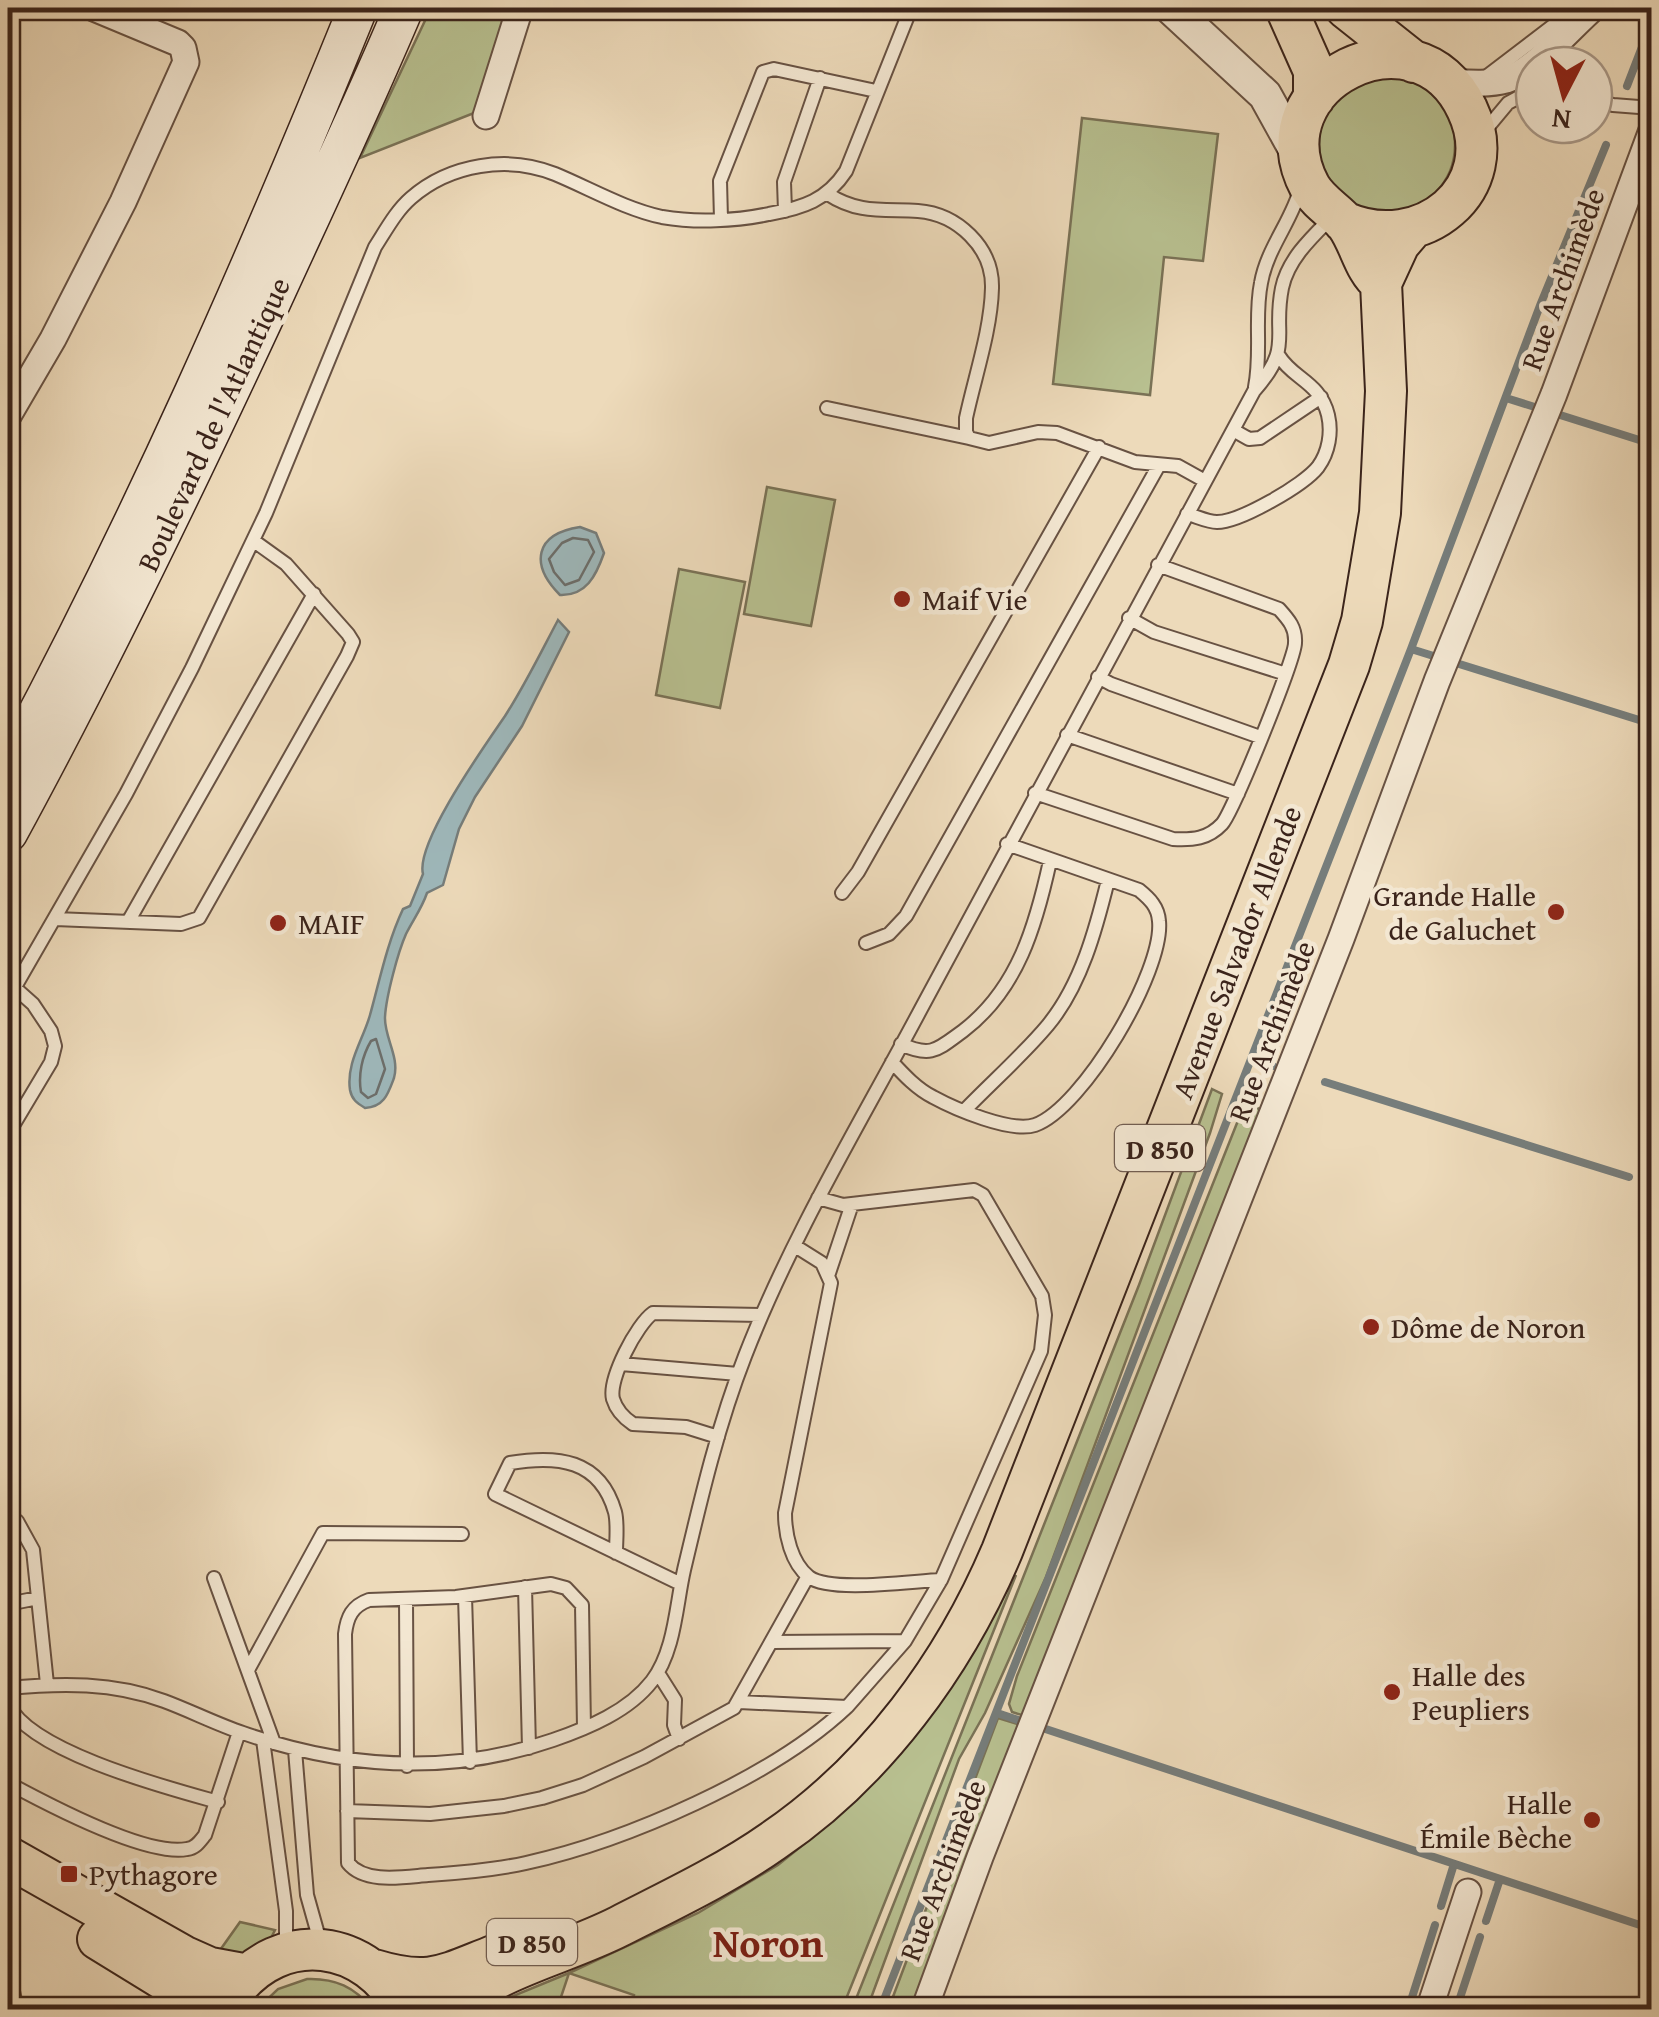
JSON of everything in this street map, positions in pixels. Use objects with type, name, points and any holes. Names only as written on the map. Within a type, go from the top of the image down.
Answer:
[{"type":"main road","name":"Boulevard de l'Atlantique","points":[[8,768],[88,617],[202,376],[302,148],[358,8]]},
{"type":"main road","name":"Boulevard de l'Atlantique","points":[[8,833],[166,529],[404,8]]},
{"type":"main road","points":[[1286,8],[1314,70],[1310,103],[1300,134],[1303,168],[1312,190],[1339,218],[1377,232],[1411,230],[1440,216],[1453,204],[1470,176],[1476,143],[1463,82],[1414,62],[1382,58],[1336,74],[1310,103]]},
{"type":"main road","points":[[1346,8],[1414,62]]},
{"type":"main road","name":"Avenue Salvador Allende","points":[[1339,218],[1366,256],[1369,270],[1381,283]]},
{"type":"main road","name":"Avenue Salvador Allende","points":[[449,2010],[494,1978],[616,1928],[775,1840],[842,1783],[913,1707],[984,1594],[1349,664],[1370,582],[1380,513],[1386,390],[1381,283],[1399,244],[1411,230]]},
{"type":"main road","points":[[8,1857],[210,1968],[264,1965],[322,1950]]},
{"type":"main road","points":[[8,1888],[139,1963],[194,1998],[205,2010]]},
{"type":"main road","name":"Avenue Salvador Allende","points":[[322,1950],[358,1960],[374,1970],[418,1980],[448,1975],[616,1910],[689,1888]]},
{"type":"main road","points":[[223,2010],[264,1965]]},
{"type":"main road","points":[[374,1970],[396,1994],[404,2010]]},
{"type":"street","points":[[8,416],[123,202],[186,62],[186,54],[178,43],[94,8]]},
{"type":"street","points":[[486,116],[520,8]]},
{"type":"street","points":[[1171,8],[1265,95],[1303,168]]},
{"type":"street","points":[[1463,82],[1500,82],[1526,69],[1593,8]]},
{"type":"street","points":[[1265,95],[1310,103]]},
{"type":"street","name":"Rue Archimède","points":[[924,2010],[1049,1680],[1335,956],[1437,681],[1554,394],[1652,130]]},
{"type":"street","points":[[1429,2010],[1468,1892]]},
{"type":"lane","points":[[8,1134],[51,1062],[55,1046],[51,1031],[34,1004],[11,993],[184,684],[254,541],[376,247],[391,221],[411,198],[456,172],[484,164],[538,168],[621,204],[663,217],[721,219],[786,212],[813,203],[828,194],[846,171],[911,8]]},
{"type":"lane","points":[[1463,82],[1522,52],[1576,8]]},
{"type":"lane","points":[[721,219],[720,181],[760,77],[767,69],[876,90]]},
{"type":"lane","points":[[786,212],[784,182],[820,78]]},
{"type":"lane","points":[[1476,143],[1514,100]]},
{"type":"lane","points":[[1614,106],[1652,108]]},
{"type":"lane","points":[[1254,392],[1260,364],[1261,280],[1294,213],[1303,168]]},
{"type":"lane","points":[[828,194],[842,203],[873,212],[942,216],[971,235],[983,252],[992,286],[966,418],[969,438]]},
{"type":"lane","points":[[8,1688],[80,1684],[136,1692],[296,1750],[407,1766],[470,1762],[529,1748],[584,1728],[627,1704],[658,1672],[668,1649],[718,1436],[761,1316],[818,1198],[1007,844],[1254,392],[1279,356],[1282,288],[1289,268],[1312,234],[1339,218]]},
{"type":"lane","points":[[1187,514],[1214,522],[1230,520],[1309,477],[1319,466],[1329,439],[1326,409],[1311,384],[1284,366],[1279,356]]},
{"type":"lane","points":[[1233,430],[1249,439],[1260,438],[1320,397]]},
{"type":"lane","points":[[827,408],[988,443],[1038,432],[1057,433],[1135,462],[1178,466],[1205,481]]},
{"type":"lane","points":[[842,894],[1099,447]]},
{"type":"lane","points":[[866,942],[889,934],[906,916],[1159,465]]},
{"type":"lane","points":[[55,919],[181,924],[199,918],[353,642],[286,564],[254,541]]},
{"type":"lane","points":[[1036,793],[1151,833],[1192,840],[1208,836],[1223,823],[1296,648],[1295,632],[1279,610],[1158,565]]},
{"type":"lane","points":[[128,922],[314,594]]},
{"type":"lane","points":[[1129,618],[1154,632],[1286,674]]},
{"type":"lane","points":[[1098,676],[1110,684],[1260,737]]},
{"type":"lane","points":[[1067,736],[1238,794]]},
{"type":"lane","points":[[892,1062],[931,1096],[1012,1126],[1035,1125],[1089,1078],[1113,1044],[1145,977],[1159,934],[1160,918],[1152,901],[1140,890],[1007,844]]},
{"type":"lane","points":[[900,1044],[920,1053],[936,1050],[978,1020],[995,1002],[1028,943],[1050,860]]},
{"type":"lane","points":[[965,1110],[1048,1024],[1068,994],[1083,962],[1108,880]]},
{"type":"lane","points":[[584,1728],[580,1600],[559,1585],[465,1596],[369,1600],[360,1604],[347,1622],[348,1863],[364,1874],[445,1874],[525,1864],[596,1842],[703,1799],[809,1741],[847,1707],[905,1641],[941,1580],[1041,1352],[1045,1315],[1042,1296],[983,1195],[974,1190],[964,1188],[852,1204],[832,1204],[818,1198]]},
{"type":"lane","points":[[852,1204],[830,1273],[828,1304],[785,1513],[789,1546],[808,1576],[838,1584],[941,1580]]},
{"type":"lane","points":[[795,1246],[822,1263],[830,1273]]},
{"type":"lane","points":[[718,1436],[686,1427],[641,1425],[627,1420],[612,1395],[622,1364],[640,1325],[654,1313],[761,1316]]},
{"type":"lane","points":[[622,1364],[738,1374]]},
{"type":"lane","points":[[616,1553],[615,1514],[600,1481],[576,1464],[543,1458],[510,1463],[495,1494],[616,1553],[681,1584]]},
{"type":"lane","points":[[8,1518],[17,1521],[33,1550],[47,1684]]},
{"type":"lane","points":[[248,1670],[323,1533],[462,1534]]},
{"type":"lane","points":[[346,1810],[430,1814],[542,1798],[583,1784],[679,1739],[729,1713],[739,1702],[808,1576]]},
{"type":"lane","points":[[214,1578],[248,1670],[268,1741],[286,1937],[264,1965]]},
{"type":"lane","points":[[525,1588],[529,1748]]},
{"type":"lane","points":[[465,1596],[470,1762]]},
{"type":"lane","points":[[8,1604],[38,1598]]},
{"type":"lane","points":[[406,1600],[407,1766]]},
{"type":"lane","points":[[772,1642],[905,1641]]},
{"type":"lane","points":[[658,1672],[675,1700],[675,1732],[679,1739]]},
{"type":"lane","points":[[739,1702],[847,1707]]},
{"type":"lane","points":[[8,1704],[23,1724],[73,1752],[148,1782],[218,1802]]},
{"type":"lane","points":[[8,1783],[108,1831],[154,1846],[185,1850],[196,1846],[205,1835],[239,1732]]},
{"type":"lane","points":[[296,1750],[307,1895],[322,1950]]},
{"type":"lane","points":[[8,1968],[17,2010]]},
{"type":"green space","points":[[431,8],[510,8],[474,113],[360,158]]},
{"type":"green space","points":[[1387,77],[1413,82],[1435,97],[1450,119],[1455,145],[1450,171],[1435,193],[1413,208],[1387,213],[1361,208],[1339,193],[1324,171],[1319,145],[1324,119],[1339,97],[1361,82]]},
{"type":"green space","points":[[1082,118],[1218,134],[1203,261],[1164,257],[1150,395],[1053,384]]},
{"type":"green space","points":[[767,487],[835,500],[811,626],[744,614]]},
{"type":"green space","points":[[679,569],[745,582],[720,708],[656,695]]},
{"type":"green space","points":[[1212,1089],[1222,1094],[1210,1133],[1046,1577],[985,1713],[959,1759],[867,2009],[852,2009],[1139,1285]]},
{"type":"green space","points":[[1245,1103],[1262,1110],[1025,1716],[1012,1712],[1009,1704],[1017,1676]]},
{"type":"green space","points":[[1016,1575],[842,2009],[662,2009],[569,1973],[698,1913],[778,1865],[820,1831],[904,1748],[937,1707]]},
{"type":"green space","points":[[998,1718],[1021,1725],[1012,1751],[911,2009],[888,2010]]},
{"type":"green space","points":[[240,1922],[275,1930],[271,1938],[244,1958],[218,1953]]},
{"type":"green space","points":[[569,1973],[557,2009],[479,2010]]},
{"type":"green space","points":[[307,1979],[344,1985],[372,2009],[257,2009],[278,1989]]},
{"type":"water","points":[[580,527],[596,533],[604,553],[589,583],[577,592],[560,595],[544,573],[542,552],[553,536]]},
{"type":"water","points":[[558,620],[569,632],[522,726],[475,797],[459,829],[443,885],[427,893],[406,934],[385,1017],[395,1062],[394,1078],[381,1102],[365,1108],[351,1093],[350,1070],[397,922],[403,909],[410,906],[440,818],[512,704]]},
{"type":"waterway","points":[[1627,86],[1652,21]]},
{"type":"waterway","points":[[880,2010],[1411,649],[1541,303],[1606,145]]},
{"type":"waterway","points":[[1506,398],[1652,444]]},
{"type":"waterway","points":[[1411,649],[1652,724]]},
{"type":"waterway","points":[[1252,1059],[1273,1066]]},
{"type":"waterway","points":[[1325,1082],[1629,1177]]},
{"type":"waterway","points":[[997,1713],[1652,1929]]},
{"type":"waterway","points":[[1441,1906],[1454,1864]]},
{"type":"waterway","points":[[1486,1921],[1500,1879]]},
{"type":"waterway","points":[[1408,2010],[1435,1925]]},
{"type":"waterway","points":[[1456,2010],[1480,1937]]},
{"type":"place","name":"Maif Vie","points":[[902,599]]},
{"type":"place","name":"Grande Halle de Galuchet","points":[[1556,912]]},
{"type":"place","name":"MAIF","points":[[278,923]]},
{"type":"place","name":"Dôme de Noron","points":[[1371,1327]]},
{"type":"place","name":"Halle des Peupliers","points":[[1392,1692]]},
{"type":"place","name":"Halle Émile Bèche","points":[[1592,1820]]},
{"type":"place","name":"Pythagore","points":[[69,1874]]},
{"type":"district","name":"Noron","points":[[768,1942]]}]
